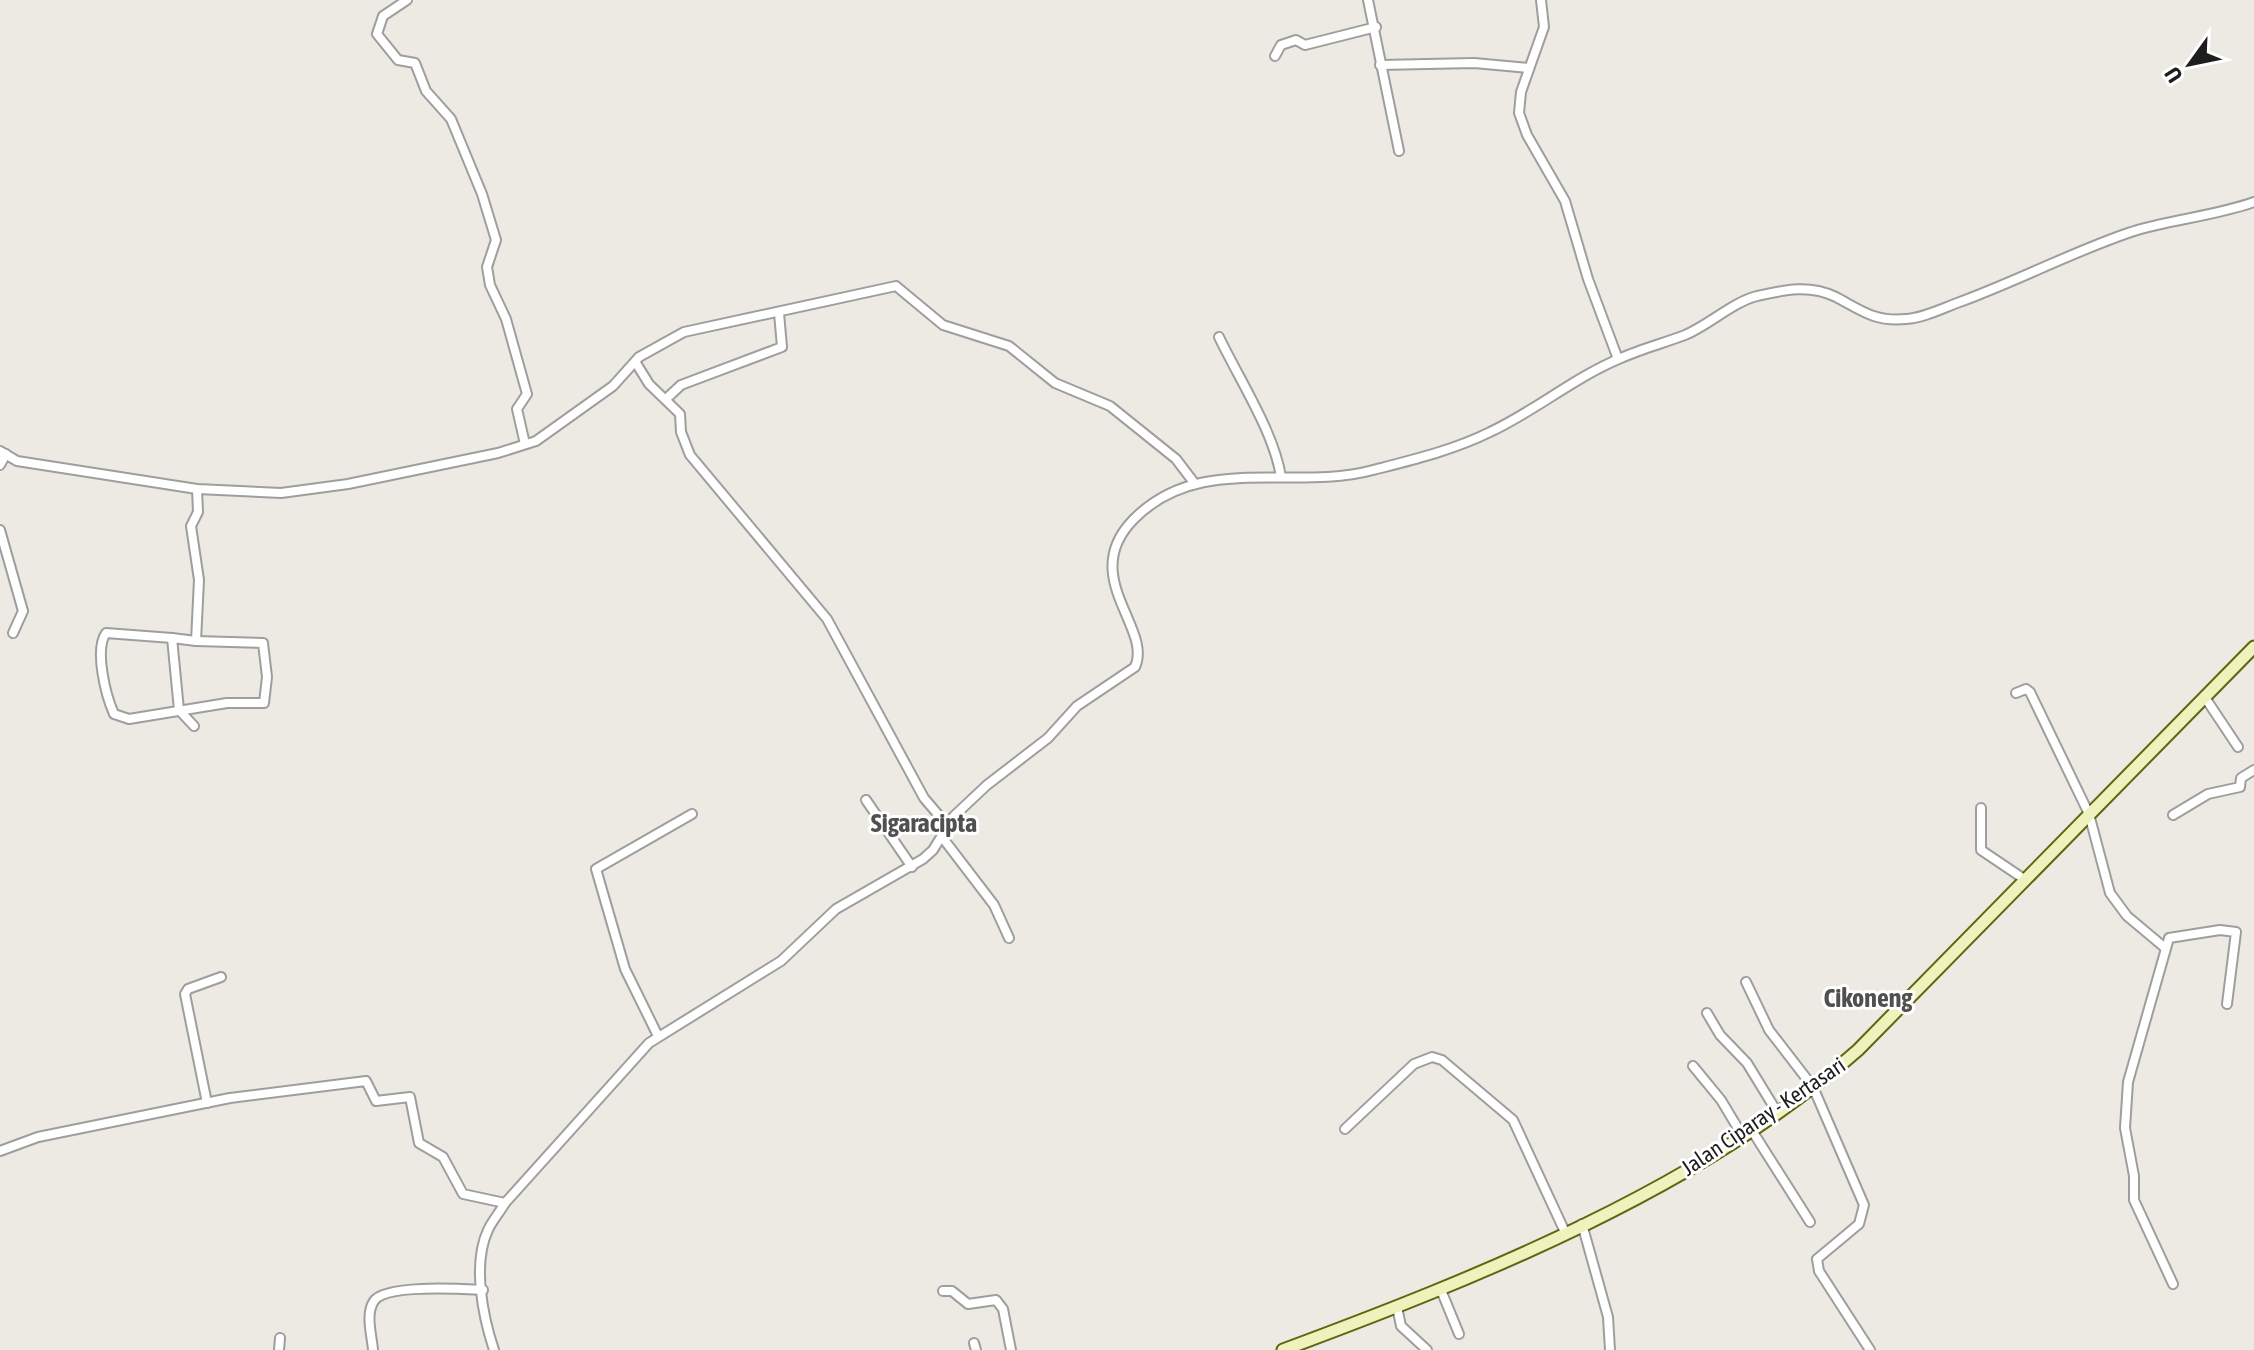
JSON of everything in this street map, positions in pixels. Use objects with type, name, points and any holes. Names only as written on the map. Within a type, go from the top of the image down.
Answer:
[{"type":"main road","name":"Jalan Ciparay - Kertasari","points":[[1283,1350],[1441,1290],[1582,1224],[1681,1173],[1813,1087],[1858,1050],[2254,647]]},
{"type":"street","points":[[407,0],[383,16],[377,34],[398,60],[415,63],[426,91],[451,119],[478,182],[496,240],[487,267],[490,285],[506,319],[527,394],[517,409],[525,444]]},
{"type":"street","points":[[1368,0],[1376,27],[1380,65],[1399,151]]},
{"type":"street","points":[[1541,0],[1544,27],[1521,92],[1519,113],[1527,135],[1565,201],[1588,279],[1618,359]]},
{"type":"street","points":[[1275,56],[1281,45],[1288,41],[1305,45],[1376,27]]},
{"type":"street","points":[[1380,65],[1474,63],[1529,68]]},
{"type":"street","points":[[494,1350],[486,1321],[483,1246],[505,1203],[639,1051],[658,1036],[781,961],[836,909],[912,867],[933,850],[947,825],[987,785],[1048,738],[1077,706],[1135,667],[1138,652],[1114,582],[1116,545],[1134,519],[1177,489],[1257,475],[1337,476],[1370,471],[1437,451],[1487,434],[1618,359],[1686,334],[1753,297],[1781,289],[1809,289],[1834,296],[1875,319],[1910,319],[1983,294],[2129,233],[2254,202]]},
{"type":"street","points":[[0,465],[3,452],[17,461],[69,471],[197,489],[281,493],[348,484],[525,444],[570,420],[651,349],[684,332],[900,287],[943,325],[1009,346],[1055,383],[1110,406],[1176,459],[1195,484]]},
{"type":"street","points":[[666,399],[681,385],[784,346],[779,313]]},
{"type":"street","points":[[1219,337],[1262,427],[1276,446],[1281,477]]},
{"type":"street","points":[[636,363],[649,384],[682,418],[681,432],[698,466],[827,619],[924,798],[947,825]]},
{"type":"street","points":[[196,641],[199,580],[191,526],[198,512],[197,489]]},
{"type":"street","points":[[0,530],[23,611],[13,633]]},
{"type":"street","points":[[106,633],[196,641],[263,643],[267,699],[264,703],[179,710],[129,719],[114,714],[102,655],[101,640],[106,633]]},
{"type":"street","points":[[172,638],[179,710],[194,726]]},
{"type":"street","points":[[2016,693],[2026,689],[2030,692],[2089,814],[2105,880],[2114,901],[2150,938],[2164,947]]},
{"type":"street","points":[[2204,696],[2238,747]]},
{"type":"street","points":[[2173,815],[2208,794],[2240,787],[2241,778],[2254,770]]},
{"type":"street","points":[[866,800],[912,867]]},
{"type":"street","points":[[1981,808],[1981,850],[2024,879]]},
{"type":"street","points":[[658,1036],[620,956],[596,869],[692,814]]},
{"type":"street","points":[[942,837],[994,905],[1009,938]]},
{"type":"street","points":[[2173,1284],[2134,1200],[2134,1176],[2125,1137],[2128,1082],[2144,1035],[2164,947],[2172,937],[2220,930],[2236,932],[2227,1004]]},
{"type":"street","points":[[207,1103],[185,992],[221,977]]},
{"type":"street","points":[[1746,982],[1769,1030],[1813,1087],[1864,1212],[1859,1224],[1819,1254],[1817,1264],[1870,1350]]},
{"type":"street","points":[[1707,1013],[1718,1032],[1747,1063],[1777,1112]]},
{"type":"street","points":[[1345,1129],[1414,1064],[1432,1057],[1442,1060],[1513,1120],[1565,1232]]},
{"type":"street","points":[[1693,1066],[1747,1132],[1810,1222]]},
{"type":"street","points":[[0,1151],[38,1137],[207,1103],[367,1081],[376,1101],[410,1097],[415,1109],[419,1143],[443,1157],[463,1194],[505,1203]]},
{"type":"street","points":[[1582,1224],[1608,1317],[1610,1350]]},
{"type":"street","points":[[373,1350],[372,1303],[380,1295],[442,1288],[483,1290]]},
{"type":"street","points":[[1441,1290],[1459,1334]]},
{"type":"street","points":[[943,1291],[952,1291],[968,1304],[996,1300],[1003,1309],[1011,1350]]},
{"type":"street","points":[[1397,1307],[1401,1326],[1427,1350]]},
{"type":"street","points":[[279,1350],[280,1338]]},
{"type":"district","name":"Sigaracipta","points":[[924,823]]},
{"type":"district","name":"Cikoneng","points":[[1868,998]]}]
